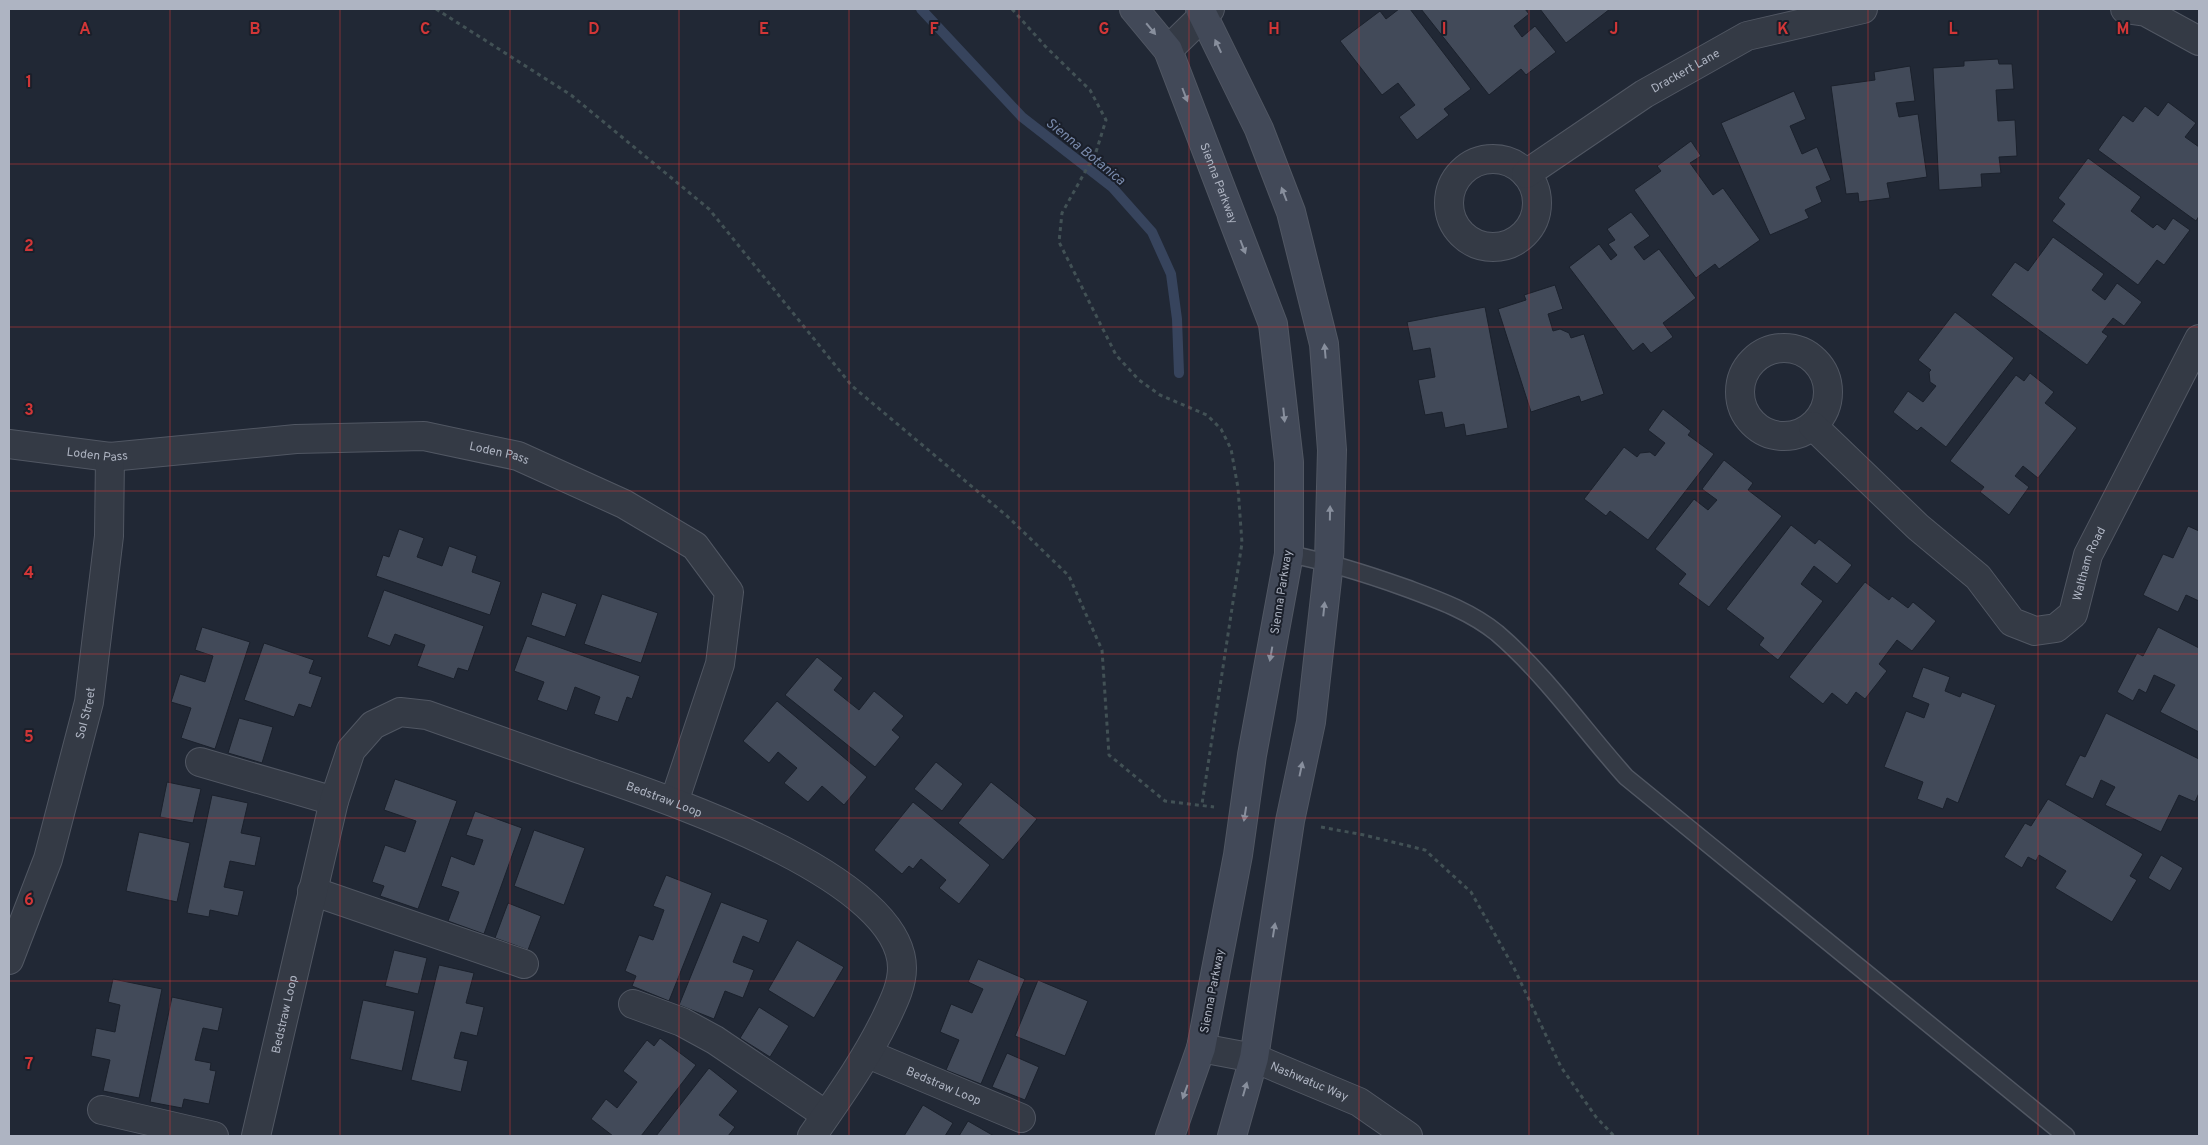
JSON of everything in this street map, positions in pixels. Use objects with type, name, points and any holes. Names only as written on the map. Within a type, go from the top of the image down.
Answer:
[{"type":"main road","name":"Sienna Parkway","points":[[1134,9],[1168,50],[1273,324],[1289,462],[1289,554],[1252,755],[1245,813],[1201,1048],[1170,1136]]},
{"type":"main road","points":[[1205,10],[1259,129],[1291,212],[1324,344],[1332,450],[1329,562],[1311,722],[1290,821],[1254,1058],[1232,1136]]},
{"type":"street","name":"Drackert Lane","points":[[1526,174],[1644,94],[1747,36],[1862,9]]},
{"type":"street","points":[[2125,9],[2146,12],[2199,41]]},
{"type":"street","points":[[1168,50],[1205,10]]},
{"type":"street","name":"Waltham Road","points":[[1812,426],[1918,526],[1978,577],[2012,622],[2035,631],[2056,628],[2073,614],[2088,555],[2199,339]]},
{"type":"street","name":"Loden Pass","points":[[9,444],[110,457],[296,439],[424,436],[518,456],[624,504],[695,546],[729,592],[720,664],[674,802]]},
{"type":"street","name":"Sol Street","points":[[9,960],[48,859],[89,702],[109,536],[110,457]]},
{"type":"street","name":"Bedstraw Loop","points":[[256,1136],[334,801],[351,750],[373,725],[400,712],[427,715],[674,802],[746,832],[796,856],[840,884],[878,916],[895,939],[902,968],[897,996],[868,1054],[819,1126],[716,1040],[682,1022],[633,1004]]},
{"type":"street","points":[[200,762],[334,801]]},
{"type":"street","points":[[312,891],[524,964]]},
{"type":"street","name":"Nashwatuc Way","points":[[1201,1048],[1254,1058],[1359,1102],[1408,1136]]},
{"type":"street","name":"Bedstraw Loop","points":[[868,1054],[1021,1118]]},
{"type":"street","points":[[102,1110],[214,1136]]},
{"type":"lane","points":[[1289,554],[1329,562],[1455,606],[1496,632],[1545,680],[1626,777],[2066,1136]]},
{"type":"path","points":[[436,9],[571,94],[709,209],[852,386],[1006,516],[1069,576],[1102,650],[1109,755],[1164,801],[1202,804],[1245,813]]},
{"type":"path","points":[[1012,9],[1045,46],[1090,90],[1106,120],[1096,152],[1062,214],[1059,242],[1116,355],[1138,380],[1160,395],[1183,403],[1207,415],[1221,429],[1232,449],[1238,488],[1242,543],[1202,804]]},
{"type":"path","points":[[1290,821],[1364,834],[1425,850],[1471,892],[1514,968],[1562,1067],[1596,1117],[1614,1136]]},
{"type":"building","points":[[1399,9],[1410,9],[1471,89],[1444,109],[1449,115],[1417,140],[1399,117],[1415,105],[1398,83],[1382,95],[1340,41],[1380,11],[1386,19]]},
{"type":"building","points":[[1421,9],[1525,9],[1529,14],[1514,26],[1522,37],[1535,26],[1556,52],[1526,75],[1521,69],[1489,95]]},
{"type":"building","points":[[1540,9],[1610,9],[1566,43]]},
{"type":"building","points":[[1998,59],[1999,64],[2012,64],[2014,89],[1996,90],[1998,121],[2015,120],[2017,156],[1999,157],[2001,173],[1981,174],[1982,187],[1939,190],[1933,68],[1964,66],[1964,61]]},
{"type":"building","points":[[1910,66],[1915,101],[1896,103],[1899,117],[1918,114],[1927,177],[1887,183],[1890,198],[1859,202],[1858,193],[1846,194],[1831,86],[1875,80],[1874,72]]},
{"type":"building","points":[[1794,91],[1806,119],[1790,126],[1802,154],[1817,147],[1831,180],[1816,187],[1822,202],[1805,210],[1809,218],[1770,235],[1721,123]]},
{"type":"building","points":[[2168,102],[2196,123],[2185,137],[2199,147],[2199,216],[2196,221],[2098,150],[2123,115],[2133,122],[2145,106],[2158,116]]},
{"type":"building","points":[[1691,141],[1701,156],[1690,163],[1713,195],[1723,188],[1760,240],[1719,269],[1715,264],[1696,278],[1634,190],[1661,171],[1657,166]]},
{"type":"building","points":[[2088,158],[2141,197],[2131,211],[2153,228],[2157,224],[2165,230],[2173,218],[2190,230],[2164,265],[2157,260],[2138,285],[2052,221],[2065,204],[2058,198]]},
{"type":"building","points":[[1631,212],[1650,236],[1634,247],[1644,260],[1659,249],[1696,298],[1663,323],[1673,337],[1651,353],[1643,343],[1633,351],[1569,267],[1599,244],[1611,260],[1617,255],[1608,244],[1615,240],[1607,229]]},
{"type":"building","points":[[2053,237],[2104,274],[2092,290],[2105,300],[2117,283],[2142,302],[2124,326],[2113,318],[2102,332],[2108,336],[2087,365],[1991,295],[2015,262],[2028,271]]},
{"type":"building","points":[[1555,285],[1563,309],[1548,314],[1553,331],[1560,329],[1569,333],[1571,338],[1584,334],[1604,394],[1581,402],[1579,396],[1531,412],[1498,309],[1526,300],[1524,295]]},
{"type":"building","points":[[1485,307],[1508,428],[1466,436],[1464,424],[1445,428],[1442,412],[1425,415],[1418,380],[1435,377],[1430,348],[1413,351],[1407,322]]},
{"type":"building","points":[[1955,312],[2014,358],[1946,447],[1921,427],[1917,431],[1893,412],[1908,391],[1923,402],[1936,386],[1930,382],[1929,372],[1931,370],[1918,360]]},
{"type":"building","points":[[2030,373],[2054,392],[2045,403],[2077,428],[2038,478],[2023,466],[2015,476],[2029,487],[2009,515],[1980,492],[1984,487],[1950,461],[2016,375],[2024,381]]},
{"type":"building","points":[[1663,409],[1691,431],[1688,435],[1714,454],[1648,540],[1610,511],[1606,516],[1584,499],[1624,447],[1637,457],[1640,453],[1650,452],[1655,456],[1665,443],[1648,430]]},
{"type":"building","points":[[1724,460],[1753,483],[1748,490],[1782,516],[1709,607],[1678,584],[1686,574],[1655,549],[1694,499],[1708,510],[1717,500],[1702,489]]},
{"type":"building","points":[[1791,525],[1815,544],[1819,539],[1852,565],[1837,584],[1814,566],[1801,584],[1823,601],[1778,660],[1759,645],[1764,638],[1726,609]]},
{"type":"building","points":[[2188,526],[2199,531],[2199,601],[2186,595],[2178,612],[2143,595],[2163,554],[2173,558]]},
{"type":"building","points":[[399,529],[424,538],[417,557],[442,566],[449,546],[477,556],[472,572],[501,582],[490,615],[376,576],[383,555],[389,557]]},
{"type":"building","points":[[1865,582],[1889,600],[1892,596],[1908,608],[1913,602],[1936,621],[1912,651],[1897,640],[1879,664],[1887,671],[1865,699],[1856,692],[1847,705],[1832,693],[1823,704],[1789,677]]},
{"type":"building","points":[[384,590],[484,626],[468,671],[458,668],[454,679],[417,666],[425,645],[395,634],[390,646],[367,637]]},
{"type":"building","points":[[542,592],[577,604],[565,637],[531,625]]},
{"type":"building","points":[[602,594],[658,613],[641,663],[584,644]]},
{"type":"building","points":[[202,627],[250,642],[215,749],[181,738],[191,708],[171,702],[180,674],[205,682],[213,656],[195,650]]},
{"type":"building","points":[[2158,627],[2199,648],[2199,732],[2160,712],[2175,685],[2154,675],[2146,693],[2139,689],[2133,701],[2117,692],[2137,653],[2143,656]]},
{"type":"building","points":[[527,636],[640,676],[632,699],[627,697],[618,722],[594,714],[600,697],[575,687],[567,711],[537,700],[544,682],[514,671]]},
{"type":"building","points":[[264,643],[314,660],[309,673],[322,677],[311,708],[299,704],[294,717],[244,700]]},
{"type":"building","points":[[817,657],[843,678],[834,690],[859,710],[874,691],[904,716],[892,730],[900,737],[875,767],[785,695]]},
{"type":"building","points":[[1923,667],[1950,677],[1945,691],[1960,697],[1962,692],[1996,705],[1958,803],[1947,798],[1943,809],[1917,799],[1923,782],[1884,767],[1906,711],[1924,718],[1929,704],[1912,697]]},
{"type":"building","points":[[777,701],[867,777],[844,805],[822,786],[808,802],[784,783],[797,768],[778,752],[769,763],[743,741]]},
{"type":"building","points":[[2106,713],[2199,759],[2199,793],[2195,802],[2179,795],[2161,832],[2105,805],[2115,787],[2101,780],[2093,799],[2065,785],[2080,755],[2085,757]]},
{"type":"building","points":[[239,718],[273,727],[262,763],[228,753]]},
{"type":"building","points":[[936,762],[963,784],[942,811],[914,789]]},
{"type":"building","points":[[395,779],[457,801],[418,909],[380,896],[384,886],[372,882],[385,845],[405,852],[416,821],[384,810]]},
{"type":"building","points":[[167,782],[201,789],[193,823],[160,817]]},
{"type":"building","points":[[991,782],[1037,819],[1003,860],[958,823]]},
{"type":"building","points":[[212,795],[248,803],[241,833],[261,837],[255,866],[230,861],[224,887],[244,891],[238,916],[210,910],[209,917],[187,913]]},
{"type":"building","points":[[2048,799],[2143,854],[2130,876],[2137,880],[2112,922],[2055,888],[2066,871],[2039,855],[2036,861],[2028,857],[2022,868],[2004,857],[2025,823],[2031,826]]},
{"type":"building","points":[[913,802],[990,865],[959,904],[939,888],[946,880],[921,859],[913,869],[909,866],[902,874],[874,850]]},
{"type":"building","points":[[475,811],[522,828],[484,934],[448,921],[459,892],[441,886],[451,856],[474,865],[483,840],[466,835]]},
{"type":"building","points":[[534,830],[585,848],[564,905],[514,886]]},
{"type":"building","points":[[139,832],[190,843],[177,902],[126,891]]},
{"type":"building","points":[[2161,855],[2183,868],[2170,891],[2148,878]]},
{"type":"building","points":[[666,875],[712,893],[669,1001],[632,986],[636,976],[625,971],[639,935],[653,940],[664,910],[653,906]]},
{"type":"building","points":[[721,902],[768,920],[759,943],[743,936],[733,962],[754,970],[743,998],[725,991],[714,1019],[679,1005]]},
{"type":"building","points":[[508,903],[541,916],[528,950],[495,938]]},
{"type":"building","points":[[797,940],[844,967],[814,1018],[768,990]]},
{"type":"building","points":[[394,950],[427,958],[418,994],[385,986]]},
{"type":"building","points":[[978,959],[1025,979],[981,1084],[946,1070],[959,1040],[940,1032],[951,1004],[972,1013],[983,989],[968,982]]},
{"type":"building","points":[[439,965],[474,973],[466,1003],[484,1007],[477,1036],[461,1032],[454,1058],[468,1061],[461,1092],[411,1080]]},
{"type":"building","points":[[113,979],[162,989],[139,1098],[103,1091],[110,1060],[91,1056],[96,1028],[115,1032],[120,1005],[108,1002]]},
{"type":"building","points":[[1038,980],[1088,1001],[1065,1056],[1015,1036]]},
{"type":"building","points":[[172,997],[223,1008],[218,1031],[203,1028],[195,1060],[211,1063],[210,1070],[216,1071],[209,1104],[184,1099],[182,1108],[150,1102]]},
{"type":"building","points":[[363,1000],[415,1011],[402,1071],[350,1059]]},
{"type":"building","points":[[759,1007],[789,1026],[770,1057],[740,1038]]},
{"type":"building","points":[[660,1038],[696,1065],[641,1136],[613,1136],[591,1119],[606,1099],[617,1108],[637,1082],[623,1071],[647,1040],[654,1046]]},
{"type":"building","points":[[1007,1053],[1039,1067],[1025,1100],[992,1087]]},
{"type":"building","points":[[709,1068],[738,1091],[719,1115],[735,1127],[728,1136],[656,1136]]},
{"type":"building","points":[[923,1105],[953,1123],[945,1136],[904,1136]]},
{"type":"building","points":[[968,1121],[994,1136],[959,1136]]},
{"type":"waterway","name":"Sienna Botanica","points":[[921,9],[1022,117],[1112,187],[1152,232],[1171,274],[1177,319],[1179,373]]}]
